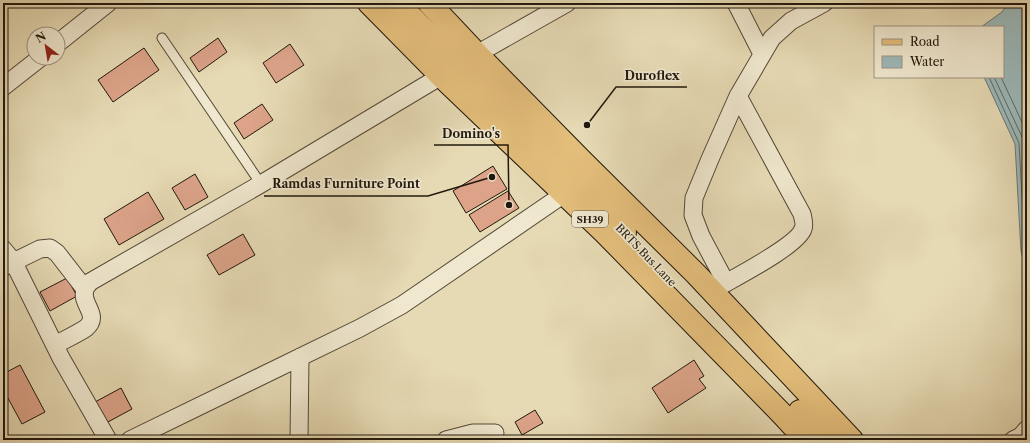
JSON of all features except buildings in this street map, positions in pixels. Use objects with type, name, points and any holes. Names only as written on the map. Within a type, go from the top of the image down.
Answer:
[{"type":"main road","name":"SH39","points":[[369,3],[441,76],[609,237],[806,440]]},
{"type":"main road","name":"BRTS Bus Lane","points":[[398,3],[458,65],[558,163],[826,440]]},
{"type":"main road","points":[[429,3],[581,160],[696,274],[719,287],[852,440]]},
{"type":"street","points":[[66,37],[108,3]]},
{"type":"street","points":[[478,54],[567,3]]},
{"type":"street","points":[[736,3],[762,54]]},
{"type":"street","points":[[738,96],[802,214],[804,228],[798,237],[770,258],[719,287],[693,215],[694,198],[738,96],[772,38],[791,21],[824,3]]},
{"type":"street","points":[[3,87],[30,66]]},
{"type":"street","points":[[55,345],[86,328],[91,322],[92,316],[84,299],[85,289],[90,282],[262,184],[441,76]]},
{"type":"street","points":[[130,440],[360,328],[402,305],[564,194]]},
{"type":"street","points":[[85,289],[57,253],[50,248],[40,248],[6,259],[108,440]]},
{"type":"street","points":[[299,440],[300,357]]},
{"type":"street","points":[[1013,440],[1021,436],[1027,429]]},
{"type":"street","points":[[446,440],[473,433],[495,433]]},
{"type":"lane","points":[[162,38],[262,184]]},
{"type":"water","points":[[1008,3],[1027,3],[1027,274],[1021,251],[1015,144],[984,78],[1004,78],[1004,26],[982,26],[1002,12]]},
{"type":"place","name":"Duroflex","points":[[587,125]]},
{"type":"place","name":"Ramdas Furniture Point","points":[[492,177]]},
{"type":"place","name":"Domino's","points":[[509,205]]}]
